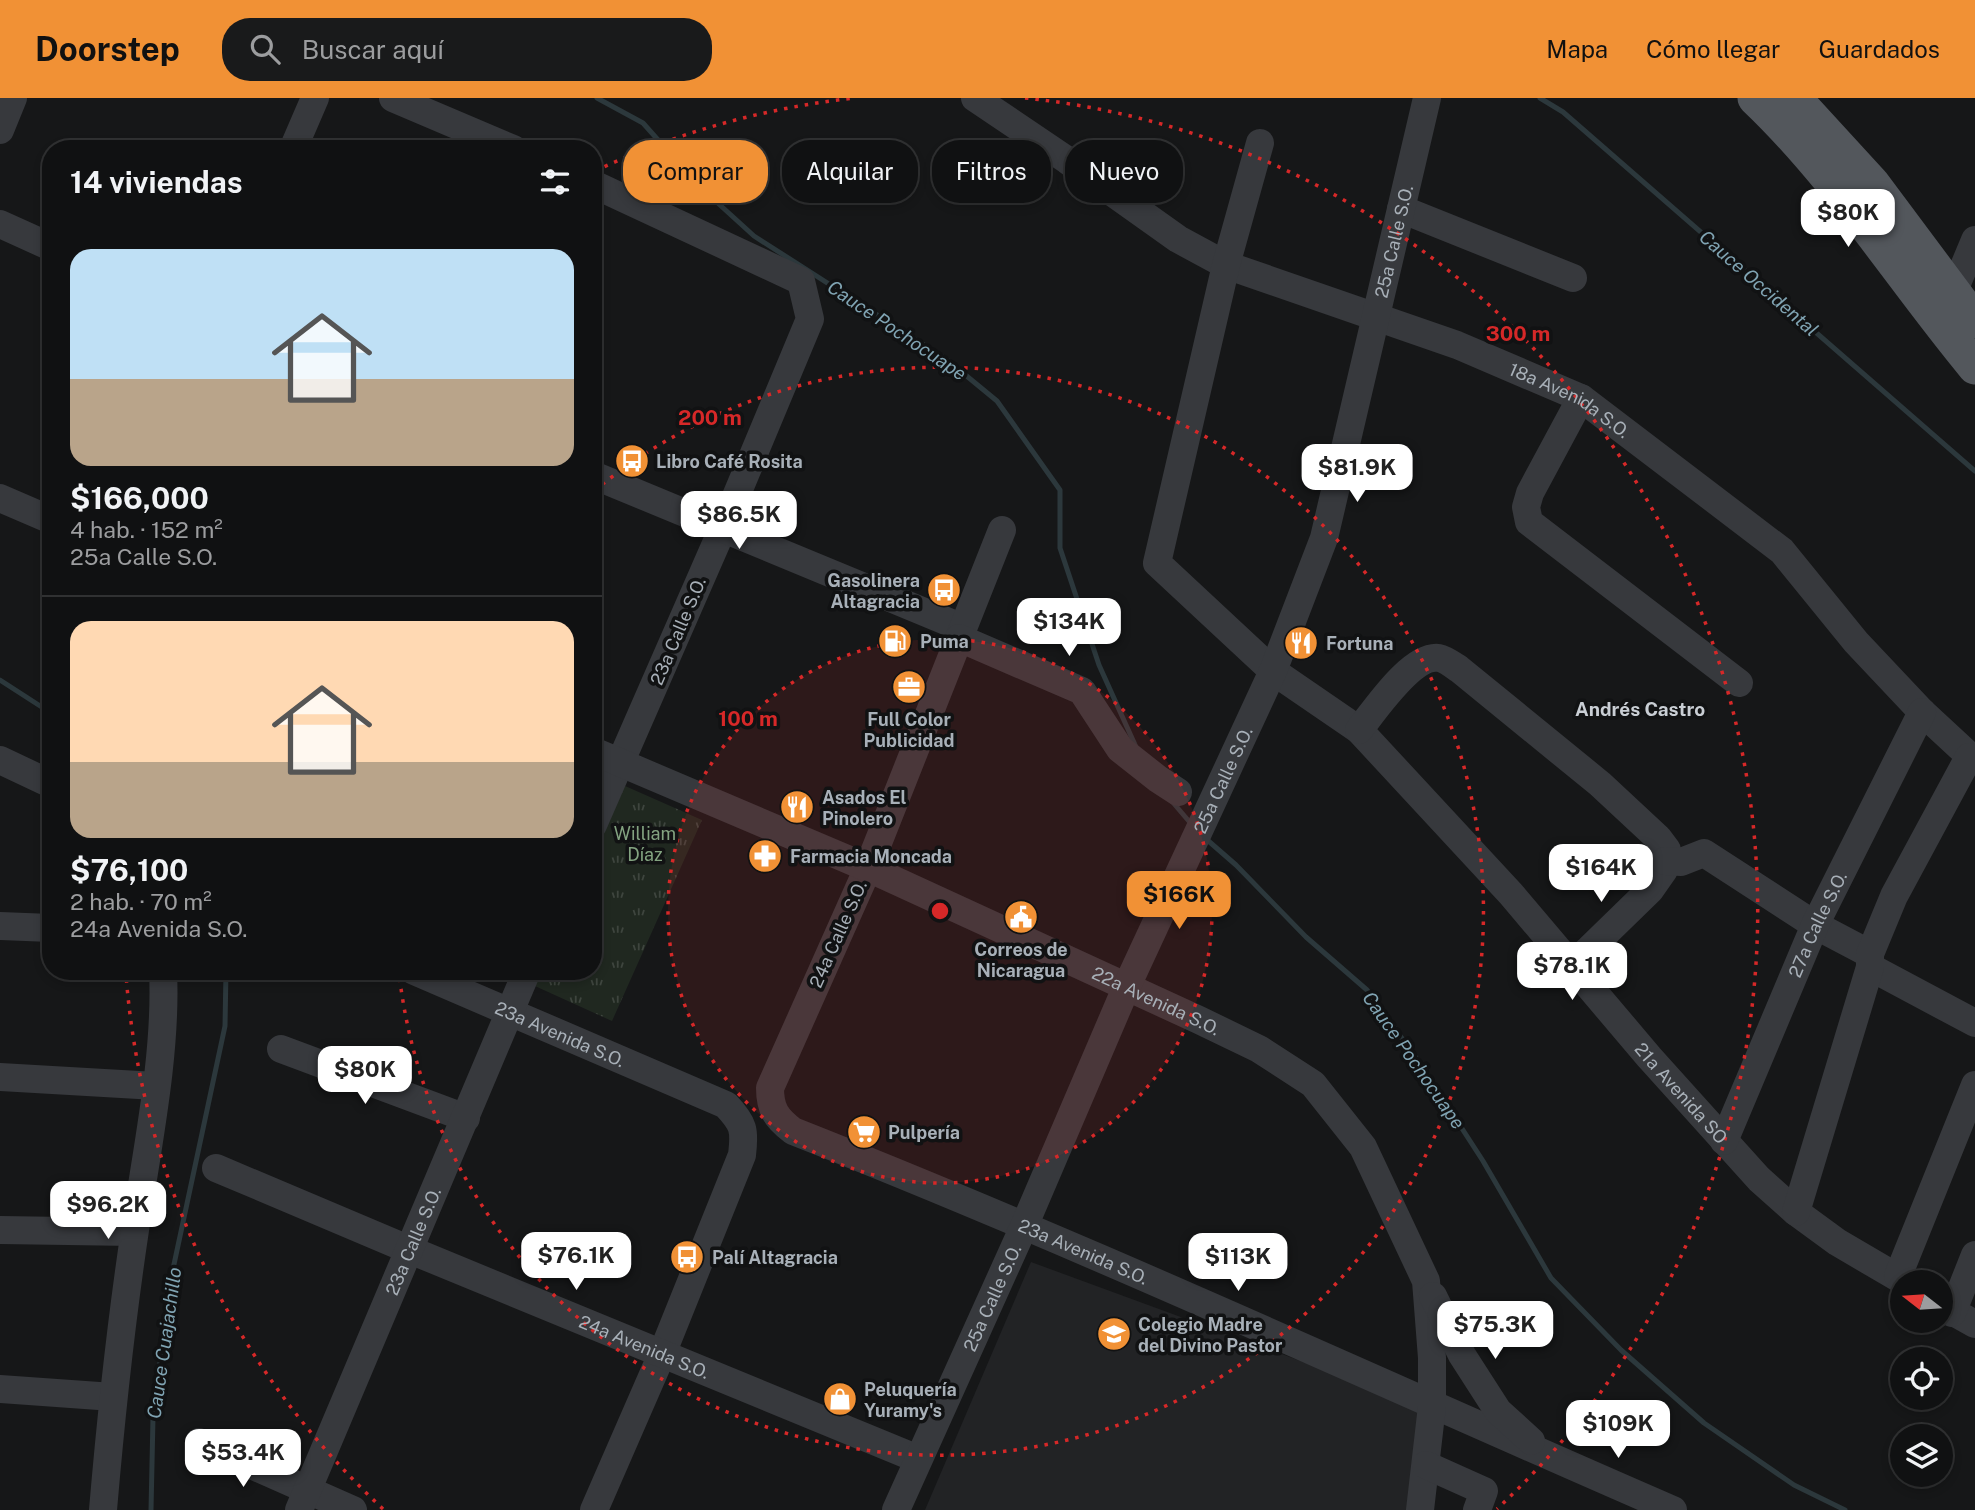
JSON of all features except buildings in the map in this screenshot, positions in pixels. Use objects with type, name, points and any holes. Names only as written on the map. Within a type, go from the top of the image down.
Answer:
[{"type":"main road","points":[[1755,98],[1786,127],[1835,186],[1975,368]]},
{"type":"main road","points":[[1794,98],[1872,183],[1975,321]]},
{"type":"street","points":[[0,130],[13,98]]},
{"type":"street","points":[[297,140],[315,98]]},
{"type":"street","points":[[393,98],[492,140]]},
{"type":"street","name":"18a Avenida S.O.","points":[[975,98],[1178,239],[1226,265],[1457,345],[1581,398],[1782,551],[1856,642],[1922,712],[1972,759]]},
{"type":"street","name":"25a Calle S.O.","points":[[896,1510],[1025,1224],[1126,988],[1273,671],[1324,538],[1427,98]]},
{"type":"street","points":[[1226,265],[1260,143]]},
{"type":"street","name":"23a Calle S.O.","points":[[602,188],[801,281],[810,319],[722,530],[602,805]]},
{"type":"street","points":[[1401,209],[1573,278]]},
{"type":"street","points":[[0,224],[42,243]]},
{"type":"street","points":[[1952,293],[1975,240]]},
{"type":"street","name":"21a Avenida SO","points":[[1226,265],[1157,563],[1273,671],[1359,730],[1511,894],[1649,1057],[1759,1179],[1796,1212],[1837,1242],[1890,1273]]},
{"type":"street","points":[[1581,398],[1530,493],[1526,507],[1529,522],[1739,682]]},
{"type":"street","points":[[602,479],[961,633],[1082,691],[1120,749],[1138,765],[1178,792]]},
{"type":"street","points":[[0,498],[42,516]]},
{"type":"street","name":"24a Calle S.O.","points":[[770,1105],[770,1088],[868,868],[1002,530]]},
{"type":"street","points":[[1359,730],[1387,694],[1421,660],[1441,658],[1459,669],[1600,784],[1658,838],[1667,850],[1664,870],[1650,890],[1573,965]]},
{"type":"street","name":"27a Calle S.O.","points":[[1724,1141],[1815,925],[1922,712]]},
{"type":"street","name":"22a Avenida S.O.","points":[[602,755],[868,868],[1259,1049],[1313,1084],[1363,1147],[1426,1281],[1432,1358],[1432,1406]]},
{"type":"street","points":[[1796,1212],[1870,961],[1894,896],[1972,759]]},
{"type":"street","points":[[0,760],[42,781]]},
{"type":"street","points":[[1665,861],[1681,862],[1704,853],[1870,961],[1975,1023]]},
{"type":"street","points":[[0,926],[42,928]]},
{"type":"street","points":[[103,1510],[113,1397],[156,1086],[163,1012],[163,980]]},
{"type":"street","name":"23a Avenida S.O.","points":[[434,980],[726,1105],[741,1120],[745,1135],[743,1155],[662,1354]]},
{"type":"street","name":"23a Calle S.O.","points":[[303,1500],[523,980]]},
{"type":"street","points":[[281,1049],[466,1118]]},
{"type":"street","points":[[0,1077],[156,1086]]},
{"type":"street","points":[[1907,1270],[1975,1085]]},
{"type":"street","name":"23a Avenida S.O.","points":[[770,1105],[778,1120],[793,1130],[1025,1224],[1432,1406],[1673,1510]]},
{"type":"street","name":"24a Avenida S.O.","points":[[216,1168],[918,1459]]},
{"type":"street","points":[[0,1230],[134,1232]]},
{"type":"street","points":[[1956,1314],[1975,1255]]},
{"type":"street","points":[[1426,1281],[1462,1355],[1499,1410],[1544,1454]]},
{"type":"street","points":[[594,1510],[662,1354]]},
{"type":"street","points":[[0,1389],[113,1397]]},
{"type":"street","points":[[1420,1510],[1432,1406]]},
{"type":"street","points":[[199,1442],[303,1500],[353,1510]]},
{"type":"street","points":[[1426,1465],[1484,1491],[1477,1510]]},
{"type":"shaded area","name":"Colegio Madre del Divino Pastor","points":[[1031,1262],[1426,1407],[1407,1510],[925,1510]]},
{"type":"green space","name":"William Díaz","points":[[625,786],[702,820],[612,1021],[535,986],[538,980],[602,980],[602,836]]},
{"type":"waterway","name":"Cauce Pochocuape","points":[[597,98],[643,123],[698,185],[754,236],[946,359],[997,401],[1060,490],[1060,548],[1099,665],[1136,747]]},
{"type":"waterway","name":"Cauce Occidental","points":[[1540,98],[1563,112],[1975,471]]},
{"type":"waterway","name":"Cauce Cuajachillo","points":[[0,680],[42,707]]},
{"type":"waterway","name":"Cauce Pochocuape","points":[[1170,799],[1193,826]]},
{"type":"waterway","name":"Cauce Pochocuape","points":[[1205,838],[1236,865],[1306,937],[1367,990],[1419,1062],[1483,1161],[1551,1278],[1621,1350],[1704,1423],[1794,1485],[1845,1510]]},
{"type":"waterway","name":"Cauce Cuajachillo","points":[[151,1510],[153,1417],[170,1283],[225,1026],[226,980]]},
{"type":"place","name":"Libro Café Rosita","points":[[632,461]]},
{"type":"place","name":"Gasolinera Altagracia","points":[[944,590]]},
{"type":"place","name":"Puma","points":[[895,641]]},
{"type":"place","name":"Fortuna","points":[[1301,643]]},
{"type":"place","name":"Full Color Publicidad","points":[[909,687]]},
{"type":"place","name":"Asados El Pinolero","points":[[797,807]]},
{"type":"place","name":"Farmacia Moncada","points":[[765,856]]},
{"type":"place","name":"Correos de Nicaragua","points":[[1021,917]]},
{"type":"place","name":"Pulpería","points":[[864,1132]]},
{"type":"place","name":"Palí Altagracia","points":[[687,1257]]},
{"type":"place","name":"Colegio Madre del Divino Pastor","points":[[1114,1334]]},
{"type":"place","name":"Peluquería Yuramy's","points":[[840,1399]]},
{"type":"district","name":"Andrés Castro","points":[[1640,709]]}]
